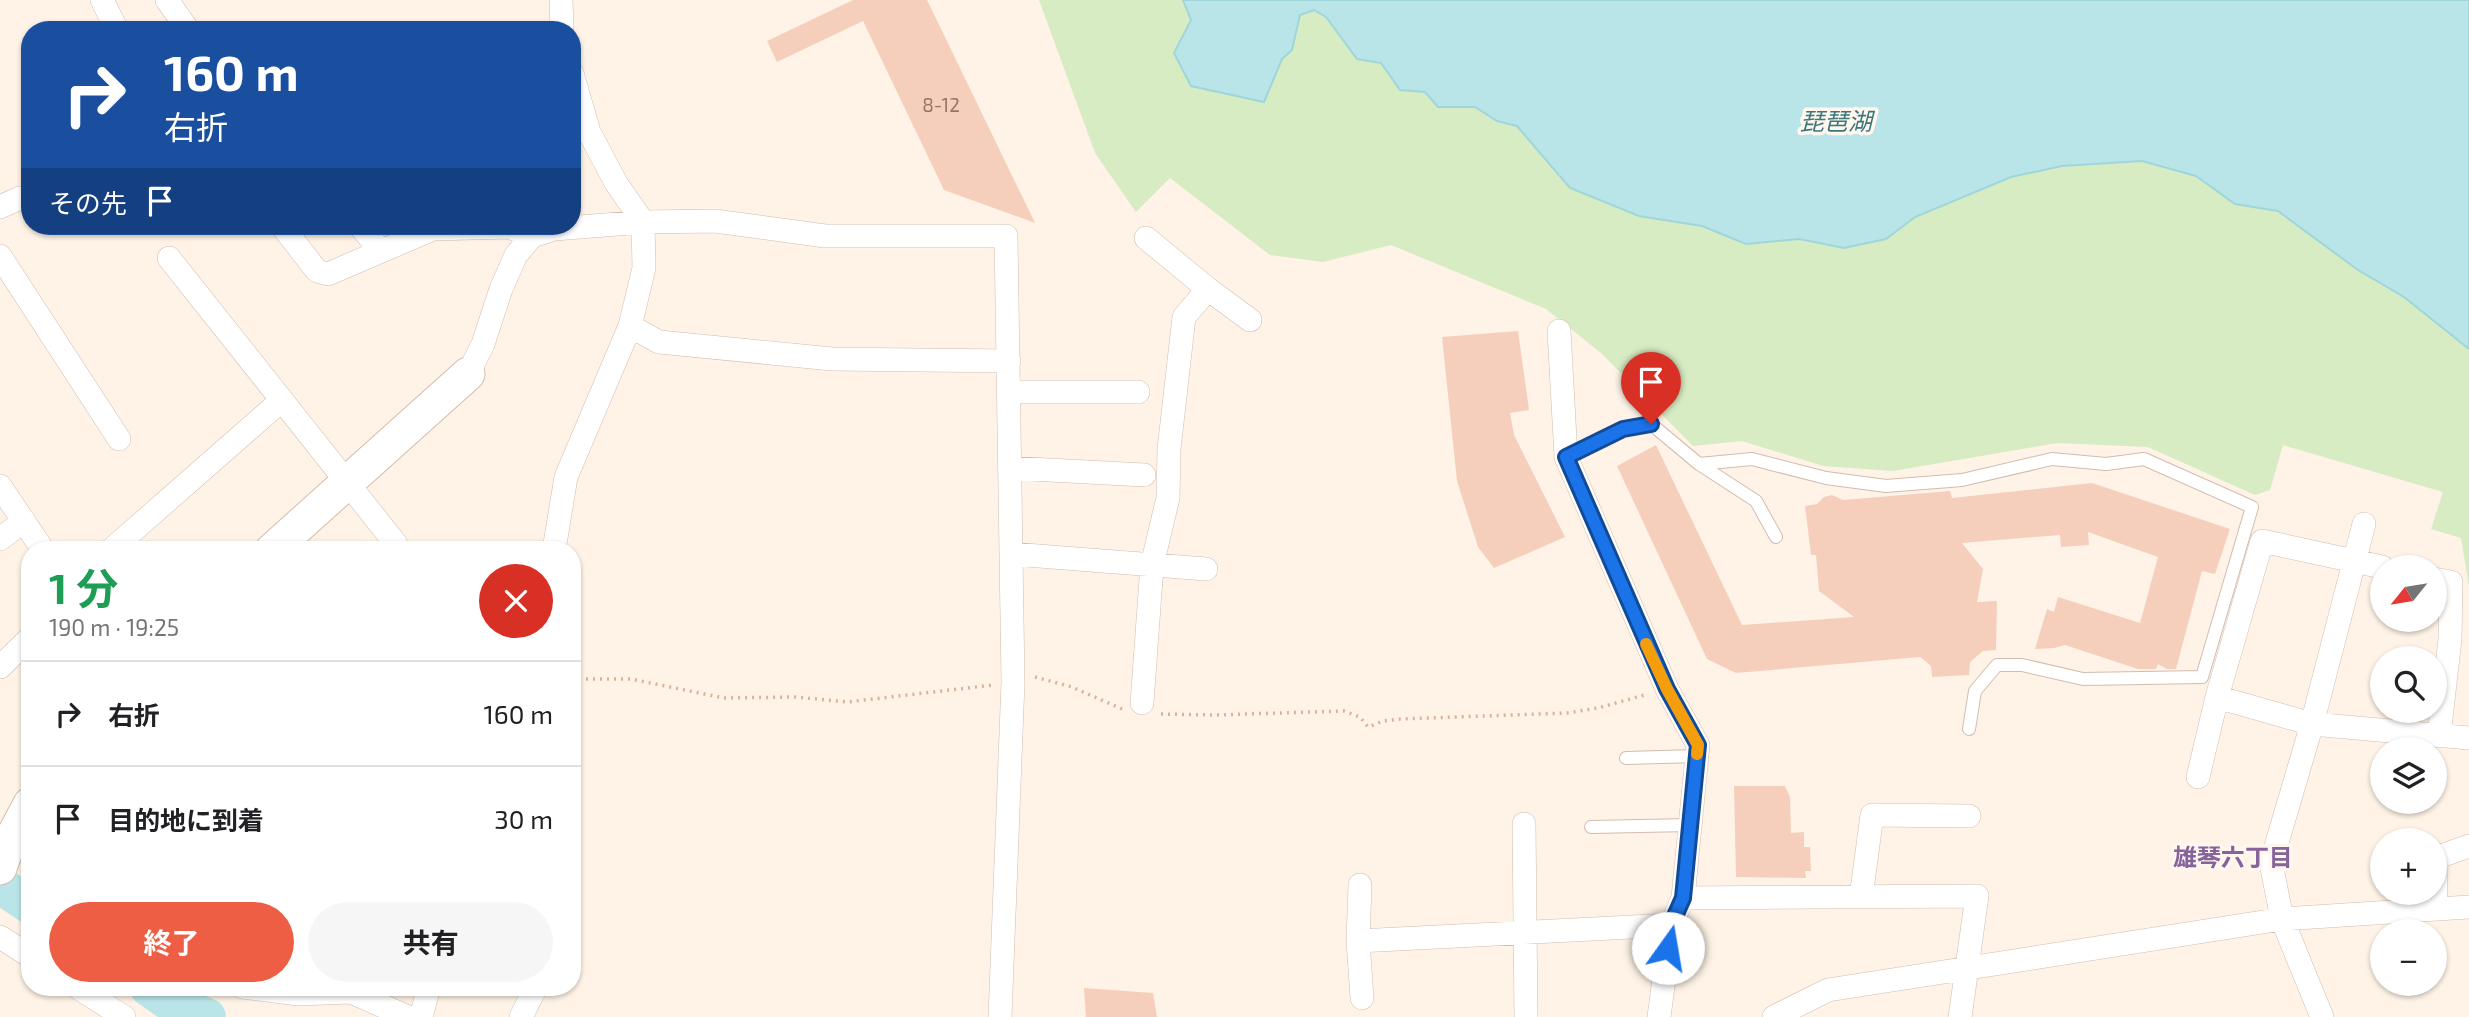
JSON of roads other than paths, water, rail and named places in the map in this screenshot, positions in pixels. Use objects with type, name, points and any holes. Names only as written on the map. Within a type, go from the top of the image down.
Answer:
[{"type":"street","points":[[102,0],[112,21]]},
{"type":"street","points":[[167,0],[182,21]]},
{"type":"street","points":[[561,0],[562,21]]},
{"type":"street","points":[[555,541],[566,477],[630,326],[644,268],[643,222],[616,183],[589,132],[581,104]]},
{"type":"street","points":[[581,227],[643,222],[715,221],[825,236],[1006,236],[1013,682],[1000,1017]]},
{"type":"street","points":[[289,235],[317,271],[328,274],[419,235]]},
{"type":"street","points":[[368,235],[381,251]]},
{"type":"street","points":[[282,541],[468,374],[483,344],[501,289],[516,255],[535,235]]},
{"type":"street","points":[[1146,238],[1250,320]]},
{"type":"street","points":[[0,256],[119,439]]},
{"type":"street","points":[[169,258],[394,541]]},
{"type":"street","points":[[1139,709],[1152,565],[1168,498],[1169,449],[1184,317],[1208,289]]},
{"type":"street","points":[[630,326],[659,342],[832,359],[1009,361]]},
{"type":"street","points":[[1559,331],[1566,457],[1667,689],[1698,745],[1683,898],[1671,925],[1659,1017]]},
{"type":"street","points":[[1009,393],[1138,392]]},
{"type":"street","points":[[121,541],[282,400]]},
{"type":"street","points":[[1011,468],[1144,475]]},
{"type":"street","points":[[0,486],[37,541]]},
{"type":"street","points":[[0,539],[24,521]]},
{"type":"street","points":[[2322,1017],[2283,919],[2271,863],[2312,724],[2364,524]]},
{"type":"street","points":[[2198,777],[2217,697],[2262,541],[2370,564]]},
{"type":"street","points":[[1013,554],[1206,569]]},
{"type":"street","points":[[2439,736],[2460,639],[2451,582],[2447,581]]},
{"type":"street","points":[[0,667],[21,647]]},
{"type":"street","points":[[2217,697],[2312,724],[2469,738]]},
{"type":"street","points":[[1861,897],[1872,816],[1969,816]]},
{"type":"street","points":[[1524,824],[1526,1017]]},
{"type":"street","points":[[2436,909],[2435,858],[2469,846]]},
{"type":"street","points":[[1360,885],[1358,941],[1362,998]]},
{"type":"street","points":[[1683,898],[1978,896],[1960,1017]]},
{"type":"street","points":[[1774,1017],[1828,990],[2283,919],[2469,908]]},
{"type":"street","points":[[1358,941],[1671,925]]},
{"type":"street","points":[[0,937],[21,950]]},
{"type":"street","points":[[90,996],[124,1017]]},
{"type":"street","points":[[360,996],[408,1017]]},
{"type":"street","points":[[421,1017],[427,996]]},
{"type":"street","points":[[520,1017],[532,996]]},
{"type":"lane","points":[[1566,457],[1623,429],[1651,424],[1699,464],[1756,501],[1776,537]]},
{"type":"lane","points":[[1699,464],[1752,459],[1826,478],[1886,486],[1962,480],[2052,459],[2106,464],[2144,459],[2252,507],[2202,677],[2082,679],[2022,665],[1997,665],[1975,691],[1969,729]]},
{"type":"lane","points":[[1626,758],[1697,756]]},
{"type":"lane","points":[[1591,827],[1690,825]]},
{"type":"water","name":"琵琶湖","points":[[1183,0],[2469,0],[2469,349],[2404,297],[2358,270],[2278,211],[2235,204],[2196,176],[2142,161],[2062,166],[2011,177],[1915,217],[1886,239],[1844,248],[1799,239],[1746,244],[1702,226],[1639,216],[1570,188],[1517,126],[1497,121],[1475,107],[1438,107],[1425,92],[1400,90],[1381,63],[1357,59],[1326,17],[1314,10],[1300,15],[1292,50],[1282,59],[1264,102],[1191,86],[1174,53],[1191,20]]},
{"type":"waterway","points":[[0,885],[21,899]]},
{"type":"waterway","points":[[161,996],[171,1003],[207,1017]]},
{"type":"district","name":"雄琴六丁目","points":[[2233,858]]}]
